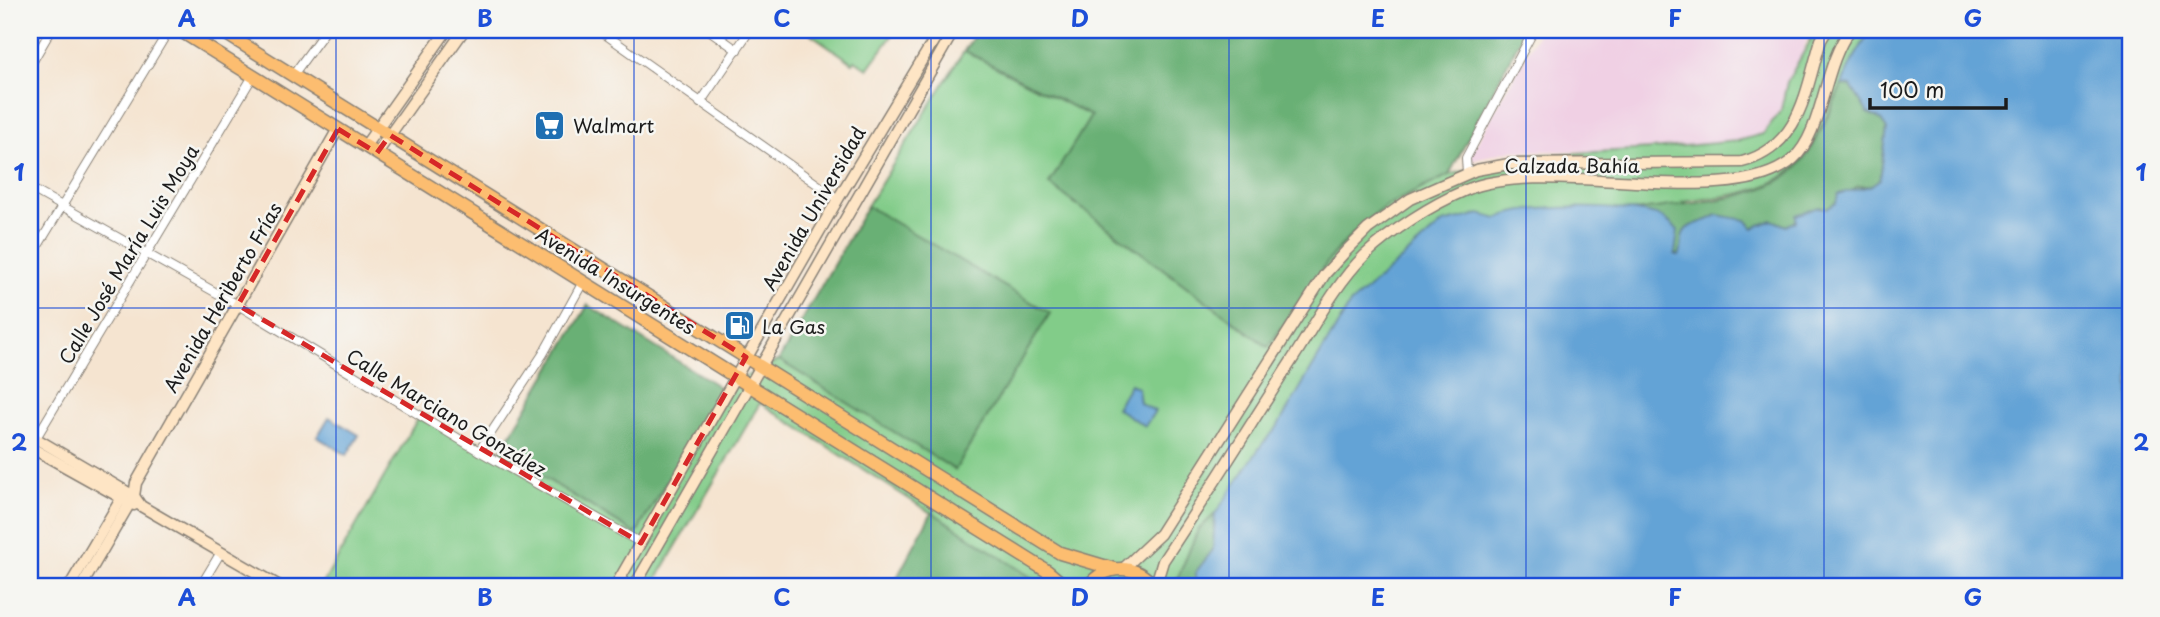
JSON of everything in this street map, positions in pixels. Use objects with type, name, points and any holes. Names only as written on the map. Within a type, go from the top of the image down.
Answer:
[{"type":"main road","name":"Avenida Insurgentes","points":[[179,30],[196,34],[253,76],[1047,571],[1066,587]]},
{"type":"main road","name":"Avenida Insurgentes","points":[[220,30],[1060,553],[1142,575],[1154,587]]},
{"type":"main road","points":[[365,146],[447,30]]},
{"type":"main road","points":[[377,153],[464,30]]},
{"type":"main road","name":"Avenida Universidad","points":[[615,587],[838,199],[940,30]]},
{"type":"main road","name":"Avenida Universidad","points":[[634,587],[954,30]]},
{"type":"main road","name":"Calzada Bahía","points":[[1119,569],[1160,534],[1325,274],[1387,214],[1432,187],[1467,173],[1509,164],[1549,161],[1742,162],[1760,157],[1775,148],[1794,126],[1821,40],[1827,30]]},
{"type":"main road","name":"Calzada Bahía","points":[[1154,587],[1163,561],[1320,317],[1362,258],[1383,240],[1467,189],[1481,186],[1541,179],[1736,182],[1778,170],[1795,158],[1808,140],[1839,47],[1850,30]]},
{"type":"main road","name":"Avenida Heriberto Frías","points":[[69,587],[136,483],[338,129]]},
{"type":"main road","points":[[1630,163],[1632,182]]},
{"type":"main road","points":[[31,444],[278,587]]},
{"type":"main road","points":[[888,472],[902,455]]},
{"type":"main road","name":"Avenida Heriberto Frías","points":[[81,587],[127,498]]},
{"type":"main road","points":[[1088,587],[1103,573],[1119,569]]},
{"type":"street","points":[[30,66],[51,30]]},
{"type":"street","points":[[30,259],[169,30]]},
{"type":"street","points":[[293,75],[326,30]]},
{"type":"street","points":[[709,30],[737,50]]},
{"type":"street","points":[[700,103],[750,30]]},
{"type":"street","points":[[1467,173],[1466,158],[1534,30]]},
{"type":"street","points":[[605,31],[700,103],[838,199]]},
{"type":"street","name":"Calle José María Luis Moya","points":[[31,444],[253,76]]},
{"type":"street","name":"Calle Marciano González","points":[[30,188],[145,256],[238,305],[479,451],[642,543]]},
{"type":"street","points":[[479,451],[543,354],[583,282]]},
{"type":"street","points":[[200,587],[220,552]]},
{"type":"highlighted area","points":[[338,129],[377,153],[390,135],[746,357],[641,543],[238,305]]},
{"type":"shaded area","points":[[1540,30],[1814,30],[1806,42],[1784,115],[1761,139],[1660,151],[1509,151],[1472,160],[1469,157]]},
{"type":"green space","points":[[814,30],[889,30],[894,33],[868,69],[855,60],[853,63],[811,34]]},
{"type":"green space","points":[[977,30],[1525,30],[1449,175],[1384,207],[1360,227],[1333,254],[1268,347],[1049,184],[1091,116],[965,51]]},
{"type":"green space","points":[[1816,30],[2130,30],[2130,587],[1192,587],[1214,515],[1198,530],[1174,587],[1046,587],[760,403],[652,587],[321,587],[418,418],[501,451],[636,534],[721,388],[779,360],[955,469],[891,220],[867,206],[969,43],[965,51],[1091,116],[1050,185],[1306,291],[1333,254],[1384,207],[1449,175],[1521,156],[1652,149],[1737,141],[1763,134],[1781,110],[1787,82]],"holes":[[[1842,85],[1779,225],[1681,202],[1746,192],[1785,175],[1812,142]]]},
{"type":"green space","points":[[1842,85],[1851,86],[1868,113],[1880,119],[1887,129],[1880,179],[1870,186],[1858,186],[1828,208],[1787,226],[1772,220],[1753,228],[1717,215],[1686,230],[1679,257],[1636,211],[1741,195],[1780,180],[1795,169],[1810,151]]},
{"type":"green space","points":[[867,206],[1050,313],[955,470],[779,360]]},
{"type":"green space","points":[[588,305],[721,388],[636,534],[501,451]]},
{"type":"green space","points":[[932,512],[1046,587],[892,587]]},
{"type":"green space","points":[[1215,514],[1213,550],[1195,573],[1195,584],[1192,587],[1174,587],[1198,530]]},
{"type":"water","points":[[1871,30],[2130,30],[2130,587],[1192,587],[1195,584],[1195,573],[1213,550],[1215,514],[1262,444],[1276,429],[1350,304],[1443,223],[1480,214],[1498,219],[1528,210],[1552,208],[1628,210],[1661,217],[1678,230],[1675,254],[1679,256],[1686,230],[1717,215],[1746,220],[1753,228],[1772,220],[1786,226],[1796,221],[1796,215],[1819,207],[1828,208],[1836,203],[1838,194],[1870,186],[1880,179],[1887,129],[1880,119],[1868,113],[1851,86],[1842,85],[1851,63]]},
{"type":"water","points":[[1130,384],[1138,388],[1140,403],[1155,411],[1145,426],[1116,408]]},
{"type":"water","points":[[329,417],[359,435],[347,455],[317,437]]},
{"type":"place","name":"Walmart","points":[[550,125]]},
{"type":"place","name":"La Gas","points":[[739,326]]}]
